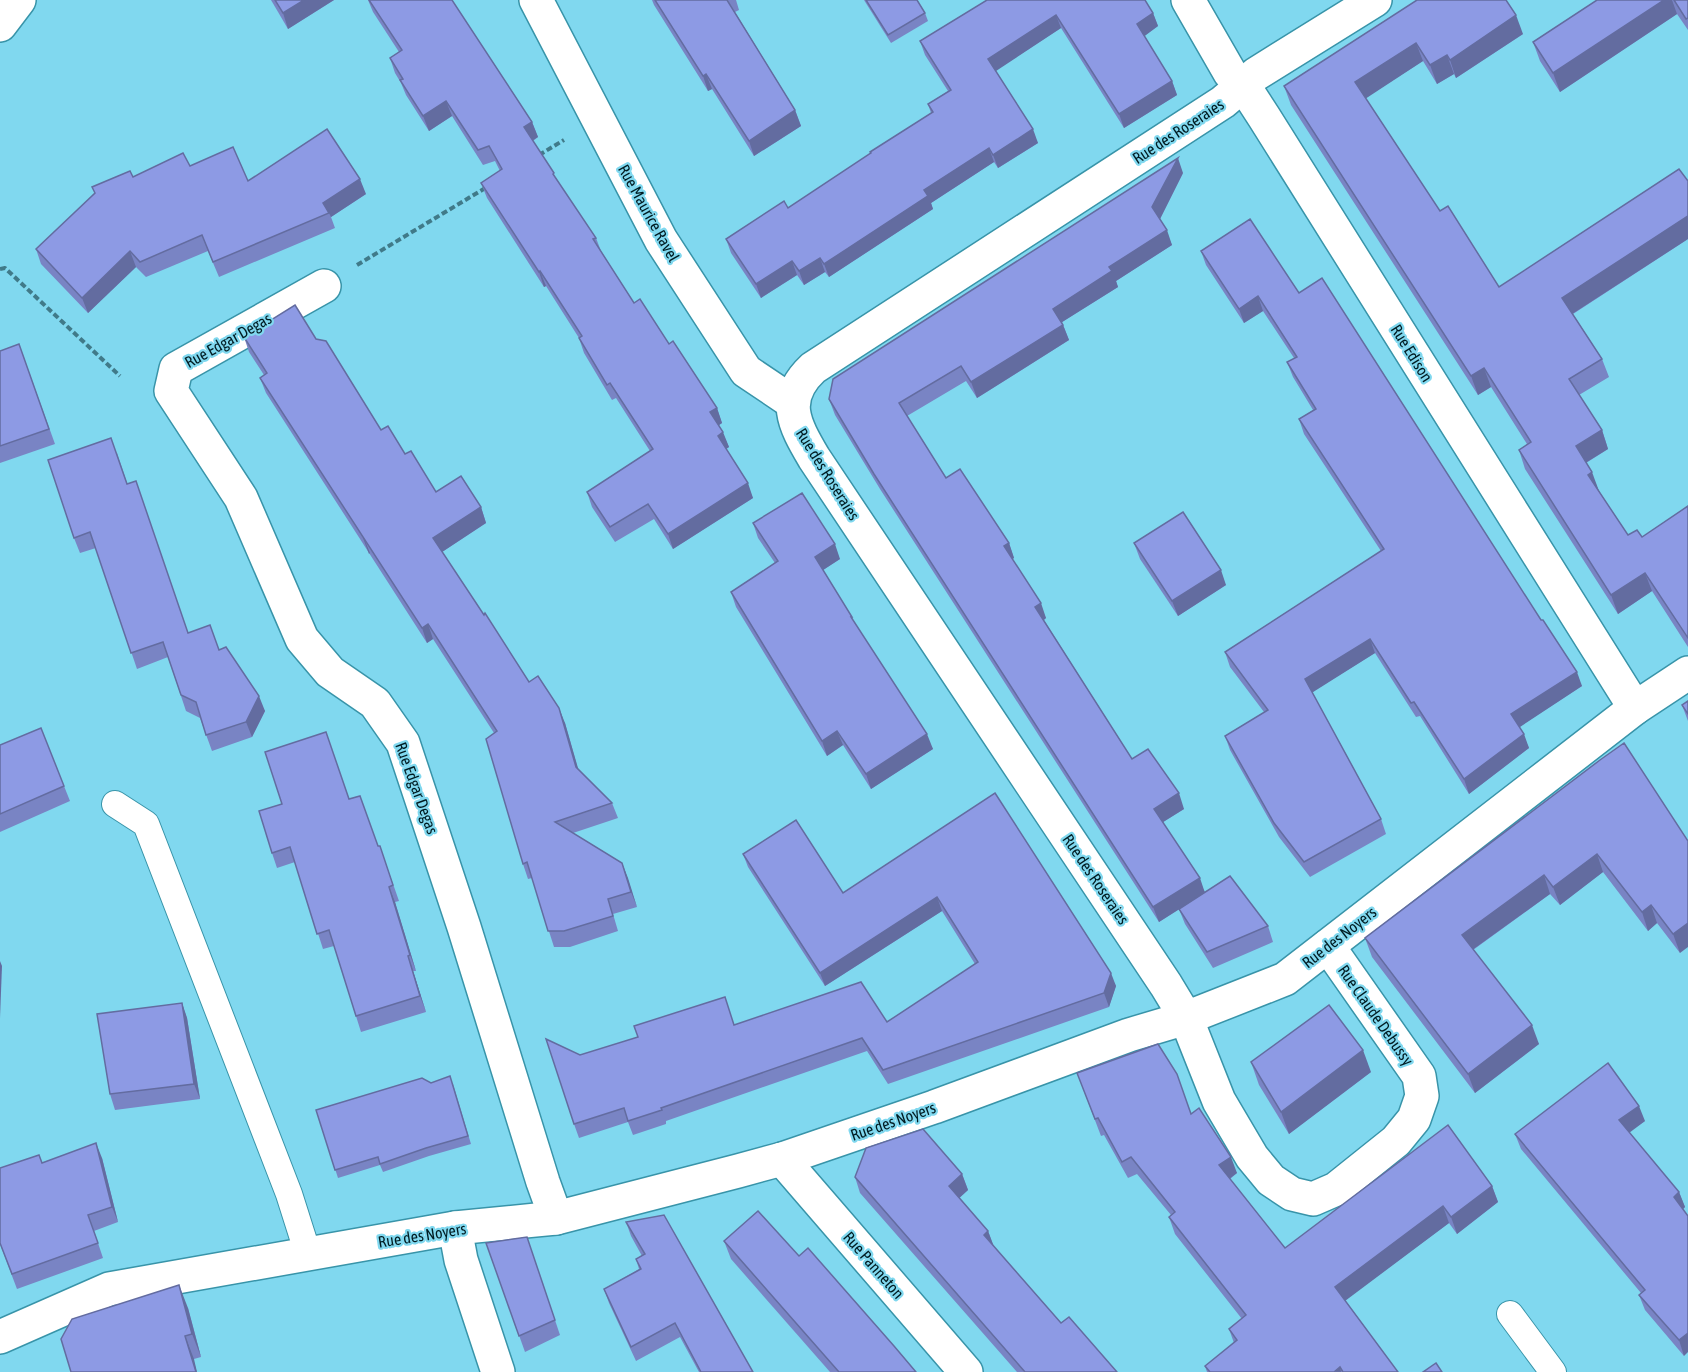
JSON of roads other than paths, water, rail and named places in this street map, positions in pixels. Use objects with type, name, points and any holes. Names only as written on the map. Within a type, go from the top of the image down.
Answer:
[{"type":"street","points":[[0,25],[19,0]]},
{"type":"street","name":"Rue Maurice Ravel","points":[[536,0],[661,240],[746,371],[792,402]]},
{"type":"street","name":"Rue Edison","points":[[1188,0],[1230,73],[1264,117],[1635,708]]},
{"type":"street","name":"Rue des Roseraies","points":[[1186,1018],[1160,975],[814,458],[799,431],[792,402],[803,377],[813,368],[1223,102],[1256,74],[1375,0]]},
{"type":"street","name":"Rue Edgar Degas","points":[[324,286],[176,369],[171,391],[241,498],[302,639],[330,672],[375,703],[403,743],[556,1218]]},
{"type":"street","name":"Rue des Noyers","points":[[0,1337],[109,1289],[455,1228],[556,1218],[782,1159],[934,1107],[1129,1035],[1186,1018],[1285,979],[1635,708],[1688,673]]},
{"type":"street","name":"Rue Claude Debussy","points":[[1186,1018],[1219,1101],[1252,1157],[1271,1180],[1292,1194],[1313,1199],[1336,1189],[1396,1141],[1414,1119],[1422,1096],[1419,1076],[1328,946]]},
{"type":"street","name":"Rue Panneton","points":[[782,1159],[966,1372]]},
{"type":"street","points":[[455,1228],[461,1260],[498,1372]]},
{"type":"lane","points":[[115,804],[146,824],[289,1194],[308,1254]]},
{"type":"lane","points":[[1510,1314],[1553,1372]]}]
